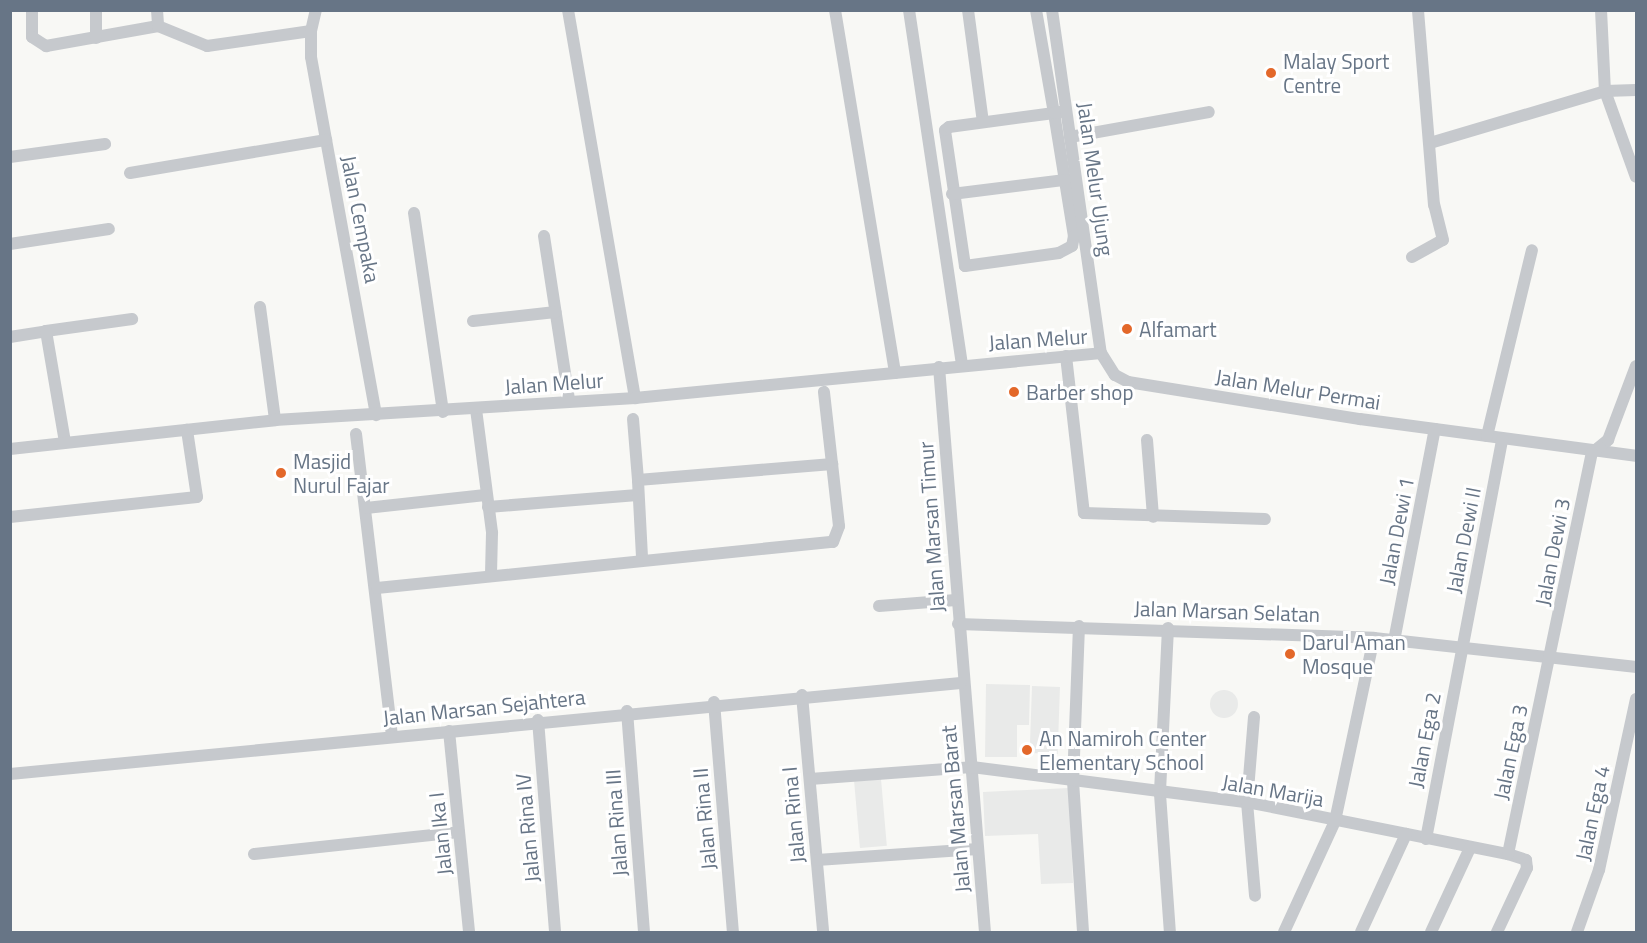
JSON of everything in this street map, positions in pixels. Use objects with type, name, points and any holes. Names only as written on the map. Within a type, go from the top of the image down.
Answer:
[{"type":"street","points":[[32,10],[32,37],[40,46],[158,26],[207,46],[310,31],[316,10]]},
{"type":"street","points":[[96,10],[96,38]]},
{"type":"street","points":[[157,10],[158,26]]},
{"type":"street","points":[[568,10],[635,398]]},
{"type":"street","points":[[835,10],[896,373]]},
{"type":"street","points":[[909,10],[962,364]]},
{"type":"street","points":[[968,10],[983,122]]},
{"type":"street","points":[[1036,10],[1060,112],[1065,180],[1074,236],[1067,250],[969,267],[963,263],[942,136],[949,127],[1060,112]]},
{"type":"street","name":"Jalan Melur Ujung","points":[[1052,10],[1060,112],[1070,136],[1101,353]]},
{"type":"street","points":[[1412,256],[1443,240],[1434,205],[1418,10]]},
{"type":"street","points":[[1601,10],[1605,91],[1636,177]]},
{"type":"street","name":"Jalan Cempaka","points":[[310,31],[326,140],[376,415]]},
{"type":"street","points":[[1430,143],[1605,91],[1636,90]]},
{"type":"street","points":[[1070,136],[1209,112]]},
{"type":"street","points":[[130,173],[326,140]]},
{"type":"street","points":[[10,157],[105,144]]},
{"type":"street","points":[[952,195],[1065,180]]},
{"type":"street","points":[[414,213],[443,412]]},
{"type":"street","points":[[10,244],[109,229]]},
{"type":"street","points":[[544,236],[569,399]]},
{"type":"street","points":[[1487,436],[1532,250]]},
{"type":"street","points":[[260,307],[276,420]]},
{"type":"street","points":[[473,321],[556,312]]},
{"type":"street","points":[[10,337],[132,319]]},
{"type":"street","points":[[46,331],[65,442]]},
{"type":"street","name":"Jalan Melur","points":[[10,449],[276,420],[443,412],[569,399],[635,398],[896,373],[962,364],[1101,353]]},
{"type":"street","name":"Jalan Melur Permai","points":[[1101,353],[1114,375],[1128,382],[1502,440],[1592,453],[1636,456]]},
{"type":"street","points":[[1066,356],[1081,509],[1089,516],[1265,519]]},
{"type":"street","points":[[1592,453],[1608,440],[1636,366]]},
{"type":"street","name":"Jalan Marsan Timur","points":[[939,368],[961,683]]},
{"type":"street","points":[[377,588],[642,557],[833,542],[839,526],[824,392]]},
{"type":"street","points":[[476,409],[487,501],[491,575]]},
{"type":"street","points":[[633,419],[642,557]]},
{"type":"street","name":"Jalan Dewi 1","points":[[1394,641],[1435,429]]},
{"type":"street","points":[[10,516],[196,496],[187,430]]},
{"type":"street","points":[[356,434],[377,588],[392,736]]},
{"type":"street","points":[[1147,440],[1153,517]]},
{"type":"street","name":"Jalan Dewi II","points":[[1461,648],[1502,440]]},
{"type":"street","name":"Jalan Dewi 3","points":[[1550,658],[1592,453]]},
{"type":"street","points":[[638,480],[832,464]]},
{"type":"street","points":[[366,508],[638,495]]},
{"type":"street","points":[[879,606],[956,600]]},
{"type":"street","name":"Jalan Marsan Selatan","points":[[958,624],[1168,628],[1374,638],[1636,667]]},
{"type":"street","points":[[1079,626],[1073,781],[1083,933]]},
{"type":"street","points":[[1168,628],[1160,794],[1170,933]]},
{"type":"street","points":[[1284,933],[1335,821],[1374,638]]},
{"type":"street","name":"Jalan Ega 2","points":[[1426,838],[1461,648]]},
{"type":"street","name":"Jalan Ega 3","points":[[1508,854],[1550,658]]},
{"type":"street","name":"Jalan Marsan Sejahtera","points":[[10,774],[449,731],[714,702],[961,683]]},
{"type":"street","name":"Jalan Marsan Barat","points":[[961,683],[972,767],[986,933]]},
{"type":"street","name":"Jalan Rina I","points":[[802,695],[823,933]]},
{"type":"street","name":"Jalan Ega 4","points":[[1577,933],[1599,870],[1636,699]]},
{"type":"street","name":"Jalan Rina II","points":[[714,702],[733,933]]},
{"type":"street","name":"Jalan Rina III","points":[[627,711],[644,933]]},
{"type":"street","points":[[1254,717],[1247,802],[1255,896]]},
{"type":"street","name":"Jalan Rina IV","points":[[538,720],[555,933]]},
{"type":"street","name":"Jalan Ika I","points":[[449,731],[469,933]]},
{"type":"street","name":"Jalan Marija","points":[[810,779],[972,767],[1160,794],[1247,802],[1508,854],[1527,863],[1497,933]]},
{"type":"street","points":[[254,854],[459,832]]},
{"type":"street","points":[[1361,933],[1406,834]]},
{"type":"street","points":[[1431,933],[1470,848]]},
{"type":"street","points":[[817,860],[978,849]]},
{"type":"shaded area","points":[[986,684],[1030,685],[1029,725],[1017,725],[1017,757],[985,757]]},
{"type":"shaded area","points":[[1032,686],[1060,687],[1058,754],[1030,753]]},
{"type":"shaded area","points":[[1224,690],[1234,694],[1238,704],[1234,714],[1224,718],[1214,714],[1210,704],[1214,694]]},
{"type":"shaded area","points":[[881,779],[887,846],[860,848],[854,781]]},
{"type":"shaded area","points":[[1069,788],[1073,883],[1041,884],[1038,834],[985,836],[983,792]]},
{"type":"place","name":"Malay Sport Centre","points":[[1271,73]]},
{"type":"place","name":"Alfamart","points":[[1127,329]]},
{"type":"place","name":"Barber shop","points":[[1014,392]]},
{"type":"place","name":"Masjid Nurul Fajar","points":[[281,473]]},
{"type":"place","name":"Darul Aman Mosque","points":[[1290,654]]},
{"type":"place","name":"An Namiroh Center Elementary School","points":[[1027,750]]}]
